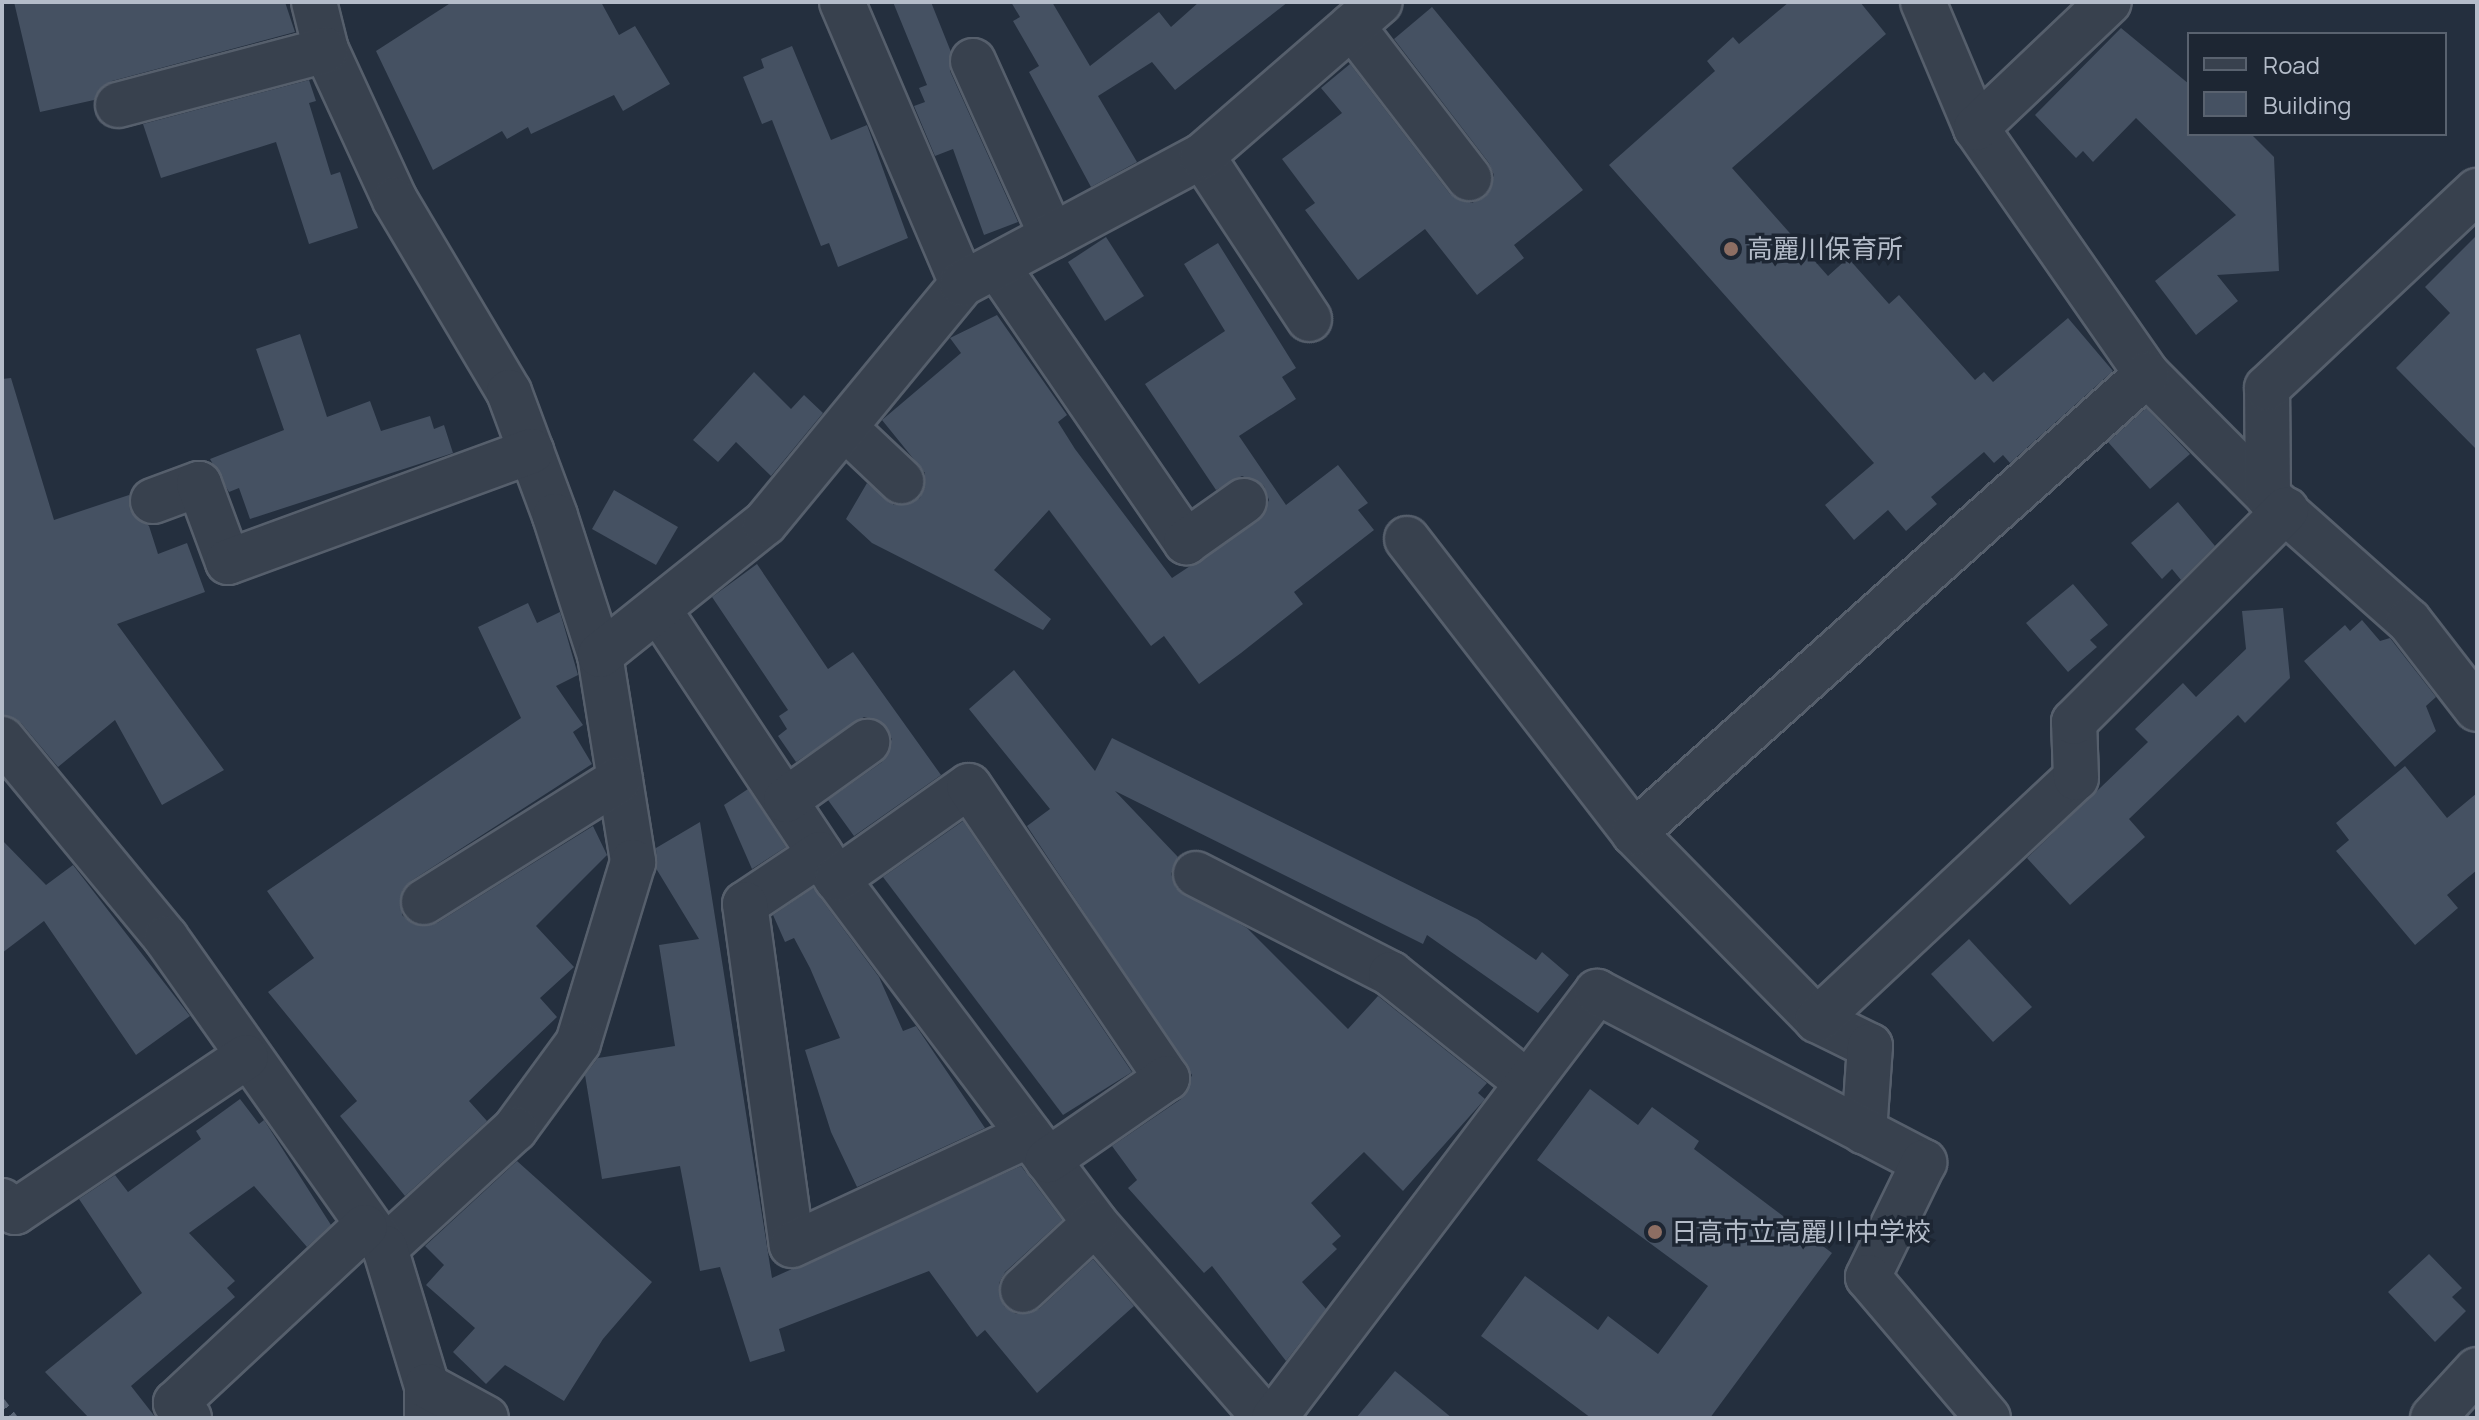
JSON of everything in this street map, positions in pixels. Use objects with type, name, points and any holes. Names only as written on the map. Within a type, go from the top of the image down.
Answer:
[{"type":"street","points":[[189,1418],[176,1403],[375,1237],[515,1129],[578,1043],[633,862],[600,655],[531,451],[509,392],[395,200],[326,50],[314,2]]},
{"type":"street","points":[[842,2],[980,275],[1186,542],[1244,501]]},
{"type":"street","points":[[1923,2],[1976,128],[2147,374],[2277,503],[2409,621],[2477,709]]},
{"type":"street","points":[[1976,128],[2109,2]]},
{"type":"street","points":[[600,655],[765,523],[980,275],[1202,156],[1366,14],[1469,178]]},
{"type":"street","points":[[118,105],[326,50]]},
{"type":"street","points":[[973,61],[1052,236]]},
{"type":"street","points":[[1202,156],[1309,319]]},
{"type":"street","points":[[1817,1020],[2076,778],[2074,722],[2277,503],[2267,388],[2477,191]]},
{"type":"street","points":[[1634,833],[2147,374]]},
{"type":"street","points":[[846,429],[901,481]]},
{"type":"street","points":[[153,501],[199,484],[228,562],[531,451]]},
{"type":"street","points":[[1407,539],[1634,833],[1817,1020],[1870,1046],[1864,1132]]},
{"type":"street","points":[[658,609],[828,866],[1095,1223],[1265,1418]]},
{"type":"street","points":[[2,739],[166,938],[246,1057],[375,1237],[427,1402],[486,1418]]},
{"type":"street","points":[[786,800],[867,742]]},
{"type":"street","points":[[424,902],[620,779]]},
{"type":"street","points":[[969,786],[1167,1078],[1039,1148],[792,1245],[745,904],[828,866],[969,786]]},
{"type":"street","points":[[1196,874],[1391,974],[1525,1081]]},
{"type":"street","points":[[1274,1418],[1525,1081],[1597,992],[1924,1162],[1868,1277],[1988,1418]]},
{"type":"street","points":[[2,1201],[15,1212],[246,1057]]},
{"type":"street","points":[[1023,1290],[1095,1223]]},
{"type":"street","points":[[2433,1418],[2477,1370]]},
{"type":"building","points":[[14,2],[285,2],[295,32],[112,81],[94,100],[40,112]]},
{"type":"building","points":[[452,2],[601,2],[619,35],[635,26],[670,84],[623,111],[614,95],[531,134],[528,127],[507,139],[502,131],[433,170],[376,51]]},
{"type":"building","points":[[893,2],[931,2],[951,52],[950,71],[1018,222],[984,235],[953,149],[935,156],[914,106],[925,102],[919,88],[927,85]]},
{"type":"building","points":[[1011,2],[1052,2],[1090,66],[1159,12],[1171,27],[1199,2],[1288,2],[1175,90],[1152,62],[1098,96],[1137,162],[1091,187],[1029,72],[1039,66],[1013,21],[1020,17]]},
{"type":"building","points":[[1789,2],[1860,2],[1886,34],[1732,168],[1828,276],[1848,258],[1889,304],[1899,295],[1975,380],[1984,372],[1993,382],[2068,318],[2113,371],[2010,463],[2003,455],[1994,463],[1984,452],[1931,497],[1937,504],[1906,531],[1888,510],[1854,540],[1825,505],[1874,463],[1609,165],[1715,71],[1707,61],[1733,37],[1739,44]]},
{"type":"building","points":[[1432,7],[1583,190],[1514,245],[1524,258],[1477,295],[1425,229],[1358,280],[1305,210],[1315,203],[1282,159],[1342,113],[1321,88],[1350,64],[1450,194],[1472,203],[1485,197],[1494,175],[1489,163],[1394,39]]},
{"type":"building","points":[[2121,28],[2187,82],[2187,136],[2253,136],[2274,157],[2279,271],[2217,275],[2238,301],[2196,335],[2155,281],[2236,215],[2136,118],[2093,162],[2083,151],[2076,158],[2035,115]]},
{"type":"building","points":[[792,46],[831,140],[867,125],[908,238],[838,267],[829,243],[821,246],[772,120],[762,124],[743,77],[764,68],[761,59]]},
{"type":"building","points":[[309,80],[316,101],[309,103],[331,175],[340,172],[358,228],[309,244],[276,142],[161,178],[143,124]]},
{"type":"building","points":[[2477,235],[2477,450],[2396,368],[2450,313],[2425,287]]},
{"type":"building","points":[[1106,237],[1144,296],[1105,321],[1068,262]]},
{"type":"building","points":[[1218,243],[1296,368],[1282,377],[1296,399],[1239,436],[1286,505],[1338,465],[1368,503],[1358,510],[1374,530],[1294,592],[1303,604],[1241,653],[1199,684],[1164,636],[1151,646],[1049,510],[994,570],[1051,619],[1043,630],[872,543],[846,519],[867,483],[894,505],[920,498],[925,473],[882,420],[961,353],[950,338],[997,315],[1067,415],[1058,422],[1075,449],[1172,578],[1258,521],[1269,500],[1264,486],[1242,476],[1216,490],[1145,384],[1225,331],[1184,264]]},
{"type":"building","points":[[300,334],[327,417],[370,401],[381,431],[430,416],[434,429],[444,425],[453,453],[250,519],[239,488],[229,492],[210,459],[284,430],[256,349]]},
{"type":"building","points":[[754,372],[791,409],[804,395],[823,413],[771,476],[736,442],[718,462],[693,440]]},
{"type":"building","points":[[11,378],[54,520],[129,495],[130,510],[149,526],[158,554],[187,543],[205,592],[117,624],[224,770],[162,805],[115,720],[58,767],[21,723],[2,715],[2,379]]},
{"type":"building","points":[[2146,408],[2190,454],[2150,489],[2108,442]]},
{"type":"building","points":[[614,490],[678,527],[656,565],[592,529]]},
{"type":"building","points":[[2178,502],[2215,546],[2181,580],[2172,569],[2162,579],[2131,543]]},
{"type":"building","points":[[757,564],[828,669],[853,652],[941,775],[854,836],[828,800],[882,762],[892,739],[878,720],[864,717],[796,762],[778,736],[787,729],[779,716],[788,710],[712,597]]},
{"type":"building","points":[[2073,584],[2108,625],[2090,640],[2097,647],[2068,672],[2026,623]]},
{"type":"building","points":[[528,603],[537,623],[560,612],[578,675],[556,686],[583,725],[573,732],[592,764],[411,881],[402,891],[402,915],[413,924],[437,923],[593,826],[607,855],[536,926],[574,967],[540,998],[557,1017],[469,1101],[487,1121],[405,1196],[340,1116],[357,1101],[268,992],[314,958],[267,891],[521,718],[478,627]]},
{"type":"building","points":[[2283,608],[2290,678],[2245,723],[2238,715],[2129,819],[2145,837],[2070,905],[2027,858],[2148,742],[2135,729],[2183,683],[2196,697],[2246,649],[2242,611]]},
{"type":"building","points":[[2362,620],[2380,641],[2390,638],[2436,697],[2426,706],[2436,731],[2395,767],[2304,661],[2345,625],[2350,631]]},
{"type":"building","points":[[1014,670],[1095,771],[1112,738],[1477,919],[1536,960],[1542,952],[1569,975],[1538,1013],[1427,935],[1423,944],[1115,791],[1178,857],[1171,874],[1176,888],[1247,928],[1348,1029],[1378,996],[1487,1083],[1478,1093],[1485,1099],[1403,1191],[1364,1152],[1311,1203],[1341,1236],[1332,1244],[1337,1249],[1302,1282],[1326,1309],[1286,1361],[1212,1266],[1204,1273],[1128,1188],[1137,1180],[1112,1146],[1181,1099],[1192,1075],[1027,826],[1050,809],[969,709]]},
{"type":"building","points":[[2405,766],[2447,818],[2477,793],[2477,870],[2447,895],[2458,908],[2415,945],[2336,851],[2349,840],[2336,823]]},
{"type":"building","points":[[748,789],[786,847],[752,869],[724,805]]},
{"type":"building","points":[[963,821],[1132,1072],[1063,1115],[883,877]]},
{"type":"building","points":[[700,822],[772,1278],[1021,1166],[1062,1220],[1005,1272],[999,1283],[1004,1306],[1016,1314],[1039,1309],[1093,1259],[1134,1306],[1037,1393],[985,1330],[977,1337],[929,1271],[779,1329],[785,1351],[750,1362],[720,1267],[700,1271],[680,1166],[602,1179],[585,1075],[598,1058],[675,1046],[659,945],[699,939],[657,870],[656,848]]},
{"type":"building","points":[[2,840],[46,885],[73,865],[190,1016],[136,1055],[44,921],[2,953]]},
{"type":"building","points":[[813,888],[879,977],[903,1031],[916,1026],[985,1128],[857,1187],[831,1132],[805,1050],[840,1038],[794,938],[785,942],[773,915]]},
{"type":"building","points":[[1969,939],[2032,1007],[1993,1042],[1931,974]]},
{"type":"building","points":[[1590,1089],[1638,1125],[1652,1107],[1699,1141],[1694,1149],[1832,1253],[1710,1418],[1591,1418],[1481,1336],[1525,1276],[1598,1330],[1608,1316],[1658,1354],[1708,1286],[1537,1160]]},
{"type":"building","points":[[240,1099],[259,1124],[264,1120],[331,1225],[307,1247],[254,1186],[189,1233],[235,1281],[227,1288],[235,1297],[131,1386],[156,1418],[89,1418],[45,1372],[142,1293],[79,1199],[115,1175],[128,1192],[201,1139],[196,1131]]},
{"type":"building","points":[[517,1161],[652,1282],[603,1339],[564,1401],[505,1365],[486,1384],[453,1352],[475,1328],[426,1285],[444,1265],[425,1246]]},
{"type":"building","points":[[2429,1254],[2462,1288],[2452,1297],[2466,1311],[2435,1342],[2388,1292]]},
{"type":"building","points":[[1395,1371],[1452,1418],[1356,1418]]},
{"type":"railway","points":[[2,1401],[15,1418]]},
{"type":"place","name":"高麗川保育所","points":[[1731,249]]},
{"type":"place","name":"日高市立高麗川中学校","points":[[1655,1232]]}]
